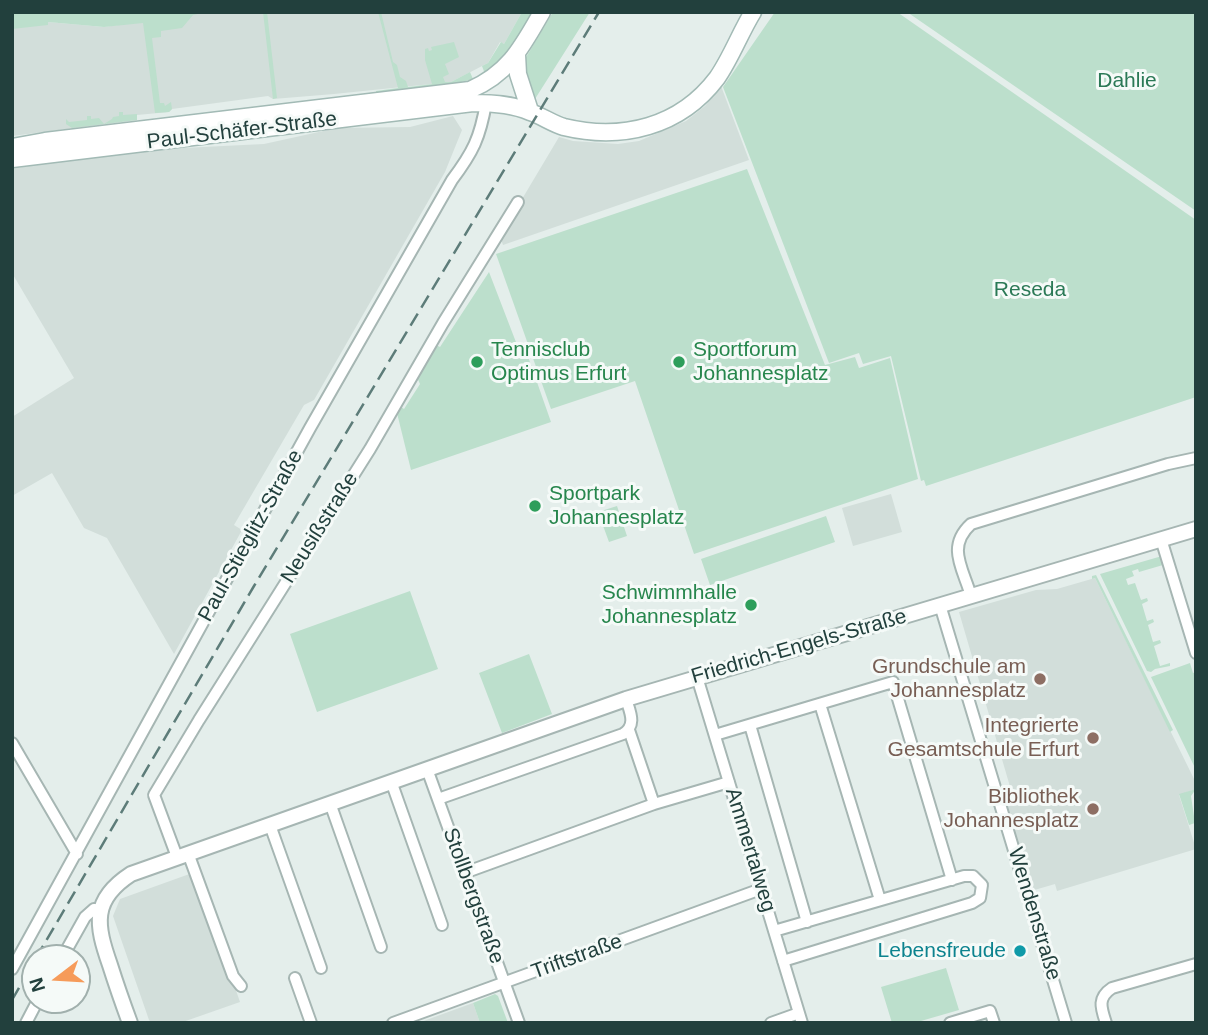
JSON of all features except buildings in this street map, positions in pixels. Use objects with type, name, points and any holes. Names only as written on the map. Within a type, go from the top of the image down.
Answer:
[{"type":"main road","points":[[476,99],[517,54],[542,12]]},
{"type":"main road","points":[[476,99],[517,107],[562,127],[595,133],[620,133],[649,128],[673,118],[696,100],[717,77],[753,12]]},
{"type":"main road","points":[[517,54],[520,86],[530,111]]},
{"type":"main road","name":"Paul-Schäfer-Straße","points":[[12,147],[423,97],[476,99]]},
{"type":"main road","name":"Paul-Schäfer-Straße","points":[[12,159],[476,99]]},
{"type":"street","name":"Paul-Stieglitz-Straße","points":[[12,969],[316,417],[481,134],[476,99]]},
{"type":"street","name":"Neusißstraße","points":[[182,855],[154,795],[370,449],[443,323],[518,202]]},
{"type":"street","points":[[971,596],[956,547],[960,534],[971,524],[1168,464],[1196,458]]},
{"type":"street","name":"Friedrich-Engels-Straße","points":[[100,910],[109,892],[131,874],[626,699],[1196,529]]},
{"type":"street","points":[[1161,539],[1196,653]]},
{"type":"street","name":"Wendenstraße","points":[[940,606],[1066,1023]]},
{"type":"street","name":"Ammertalweg","points":[[697,677],[800,1018]]},
{"type":"street","points":[[715,735],[893,682],[952,880]]},
{"type":"street","points":[[626,699],[632,719],[629,730],[654,804]]},
{"type":"street","points":[[820,704],[880,900]]},
{"type":"street","points":[[750,725],[807,922]]},
{"type":"street","points":[[438,799],[629,730]]},
{"type":"street","points":[[12,743],[77,854]]},
{"type":"street","name":"Stollbergstraße","points":[[427,769],[519,1023]]},
{"type":"street","points":[[391,781],[442,925]]},
{"type":"street","points":[[464,873],[654,804],[729,782]]},
{"type":"street","points":[[330,803],[381,947]]},
{"type":"street","points":[[270,825],[321,968]]},
{"type":"street","points":[[182,855],[233,976],[242,986]]},
{"type":"street","points":[[774,932],[969,875],[977,878],[983,890],[980,898],[972,903],[783,961]]},
{"type":"street","name":"Triftstraße","points":[[393,1023],[761,889]]},
{"type":"street","points":[[70,944],[85,917],[94,909],[100,910],[98,928],[130,1023]]},
{"type":"street","points":[[1106,1023],[1101,1001],[1104,994],[1112,988],[1196,964]]},
{"type":"street","points":[[295,978],[311,1023]]},
{"type":"street","points":[[950,1023],[990,1011],[994,1023]]},
{"type":"street","points":[[771,1023],[800,1018]]},
{"type":"shaded area","points":[[207,12],[522,12],[504,44],[500,42],[488,63],[451,82],[273,99],[268,96],[137,115],[137,120],[12,136],[12,16],[104,27]]},
{"type":"shaded area","points":[[721,86],[749,160],[503,245],[500,236],[559,137],[573,141],[618,144],[639,141],[686,121],[705,106]]},
{"type":"shaded area","points":[[453,116],[462,130],[445,172],[314,400],[304,405],[234,525],[242,530],[174,654],[107,538],[84,528],[52,473],[12,496],[12,417],[74,378],[12,273],[12,169],[54,161],[162,149],[264,144],[337,128],[410,127]]},
{"type":"shaded area","points":[[891,494],[902,532],[853,546],[842,508]]},
{"type":"shaded area","name":"Integrierte Gesamtschule Erfurt","points":[[1095,578],[1196,783],[1196,789],[1179,795],[1196,849],[1057,891],[1055,884],[1031,891],[1003,795],[1011,790],[959,612],[1036,590],[1057,589]]},
{"type":"shaded area","points":[[195,872],[240,1002],[180,1023],[152,1023],[113,916],[120,899]]},
{"type":"shaded area","points":[[473,1003],[480,1023],[418,1023]]},
{"type":"green space","points":[[12,12],[207,12],[193,15],[182,28],[161,31],[161,37],[152,38],[160,103],[165,106],[171,102],[172,109],[169,112],[155,113],[143,23],[104,27],[48,22],[48,25],[12,29]]},
{"type":"green space","points":[[263,12],[267,12],[277,98],[273,99]]},
{"type":"green space","points":[[378,12],[381,12],[393,62],[408,87],[432,84],[425,60],[425,49],[428,48],[429,51],[432,50],[431,47],[454,42],[459,57],[445,64],[449,74],[443,77],[445,82],[451,82],[470,72],[473,79],[454,84],[376,93],[398,88]]},
{"type":"green space","points":[[522,12],[532,12],[506,56],[485,74],[482,66],[488,63],[501,42],[504,44]]},
{"type":"green space","points":[[553,12],[590,12],[535,99],[523,78],[522,64]]},
{"type":"green space","name":"Reseda","points":[[775,12],[897,12],[1196,220],[1196,397],[926,486],[924,480],[921,481],[891,356],[863,364],[859,353],[829,363],[723,87]]},
{"type":"green space","name":"Dahlie","points":[[907,12],[1196,12],[1196,211]]},
{"type":"green space","points":[[119,112],[123,112],[123,115],[137,114],[137,120],[72,128],[66,124],[66,119],[69,122],[87,120],[87,116],[91,116],[91,119],[99,118],[104,124],[119,116]]},
{"type":"green space","name":"Sportforum Johannesplatz","points":[[747,169],[825,365],[855,357],[859,368],[890,358],[918,479],[694,554],[635,381],[551,409],[496,254]]},
{"type":"green space","name":"Tennisclub Optimus Erfurt","points":[[489,272],[519,350],[525,348],[551,422],[411,470],[396,409],[398,405],[404,409],[420,384],[416,375],[436,345],[440,347]]},
{"type":"green space","points":[[617,506],[627,536],[609,542],[598,512]]},
{"type":"green space","points":[[826,516],[835,542],[710,585],[701,559]]},
{"type":"green space","points":[[1162,556],[1167,571],[1163,565],[1139,572],[1138,569],[1132,571],[1134,576],[1126,579],[1128,585],[1135,583],[1141,600],[1147,598],[1148,601],[1142,604],[1147,621],[1153,619],[1154,622],[1148,625],[1153,642],[1160,640],[1161,643],[1154,646],[1160,666],[1170,663],[1170,666],[1151,672],[1147,671],[1100,574]]},
{"type":"green space","points":[[1096,575],[1173,730],[1170,732],[1095,578],[1092,579],[1092,576]]},
{"type":"green space","points":[[410,591],[438,669],[317,712],[290,634]]},
{"type":"green space","points":[[529,654],[552,714],[502,733],[479,673]]},
{"type":"green space","points":[[1190,663],[1193,673],[1196,672],[1196,770],[1151,677]]},
{"type":"green space","points":[[1196,789],[1191,796],[1195,823],[1189,825],[1179,794]]},
{"type":"green space","points":[[946,968],[959,1010],[914,1023],[892,1023],[881,987]]},
{"type":"green space","points":[[495,994],[508,1023],[480,1023],[473,1003]]},
{"type":"railway","points":[[44,944],[254,586],[599,12]]},
{"type":"railway","points":[[12,1000],[21,984]]},
{"type":"place","name":"Tennisclub Optimus Erfurt","points":[[477,362]]},
{"type":"place","name":"Sportforum Johannesplatz","points":[[679,362]]},
{"type":"place","name":"Sportpark Johannesplatz","points":[[535,506]]},
{"type":"place","name":"Schwimmhalle Johannesplatz","points":[[751,605]]},
{"type":"place","name":"Grundschule am Johannesplatz","points":[[1040,679]]},
{"type":"place","name":"Integrierte Gesamtschule Erfurt","points":[[1093,738]]},
{"type":"place","name":"Bibliothek Johannesplatz","points":[[1093,809]]},
{"type":"place","name":"Lebensfreude","points":[[1020,951]]}]
